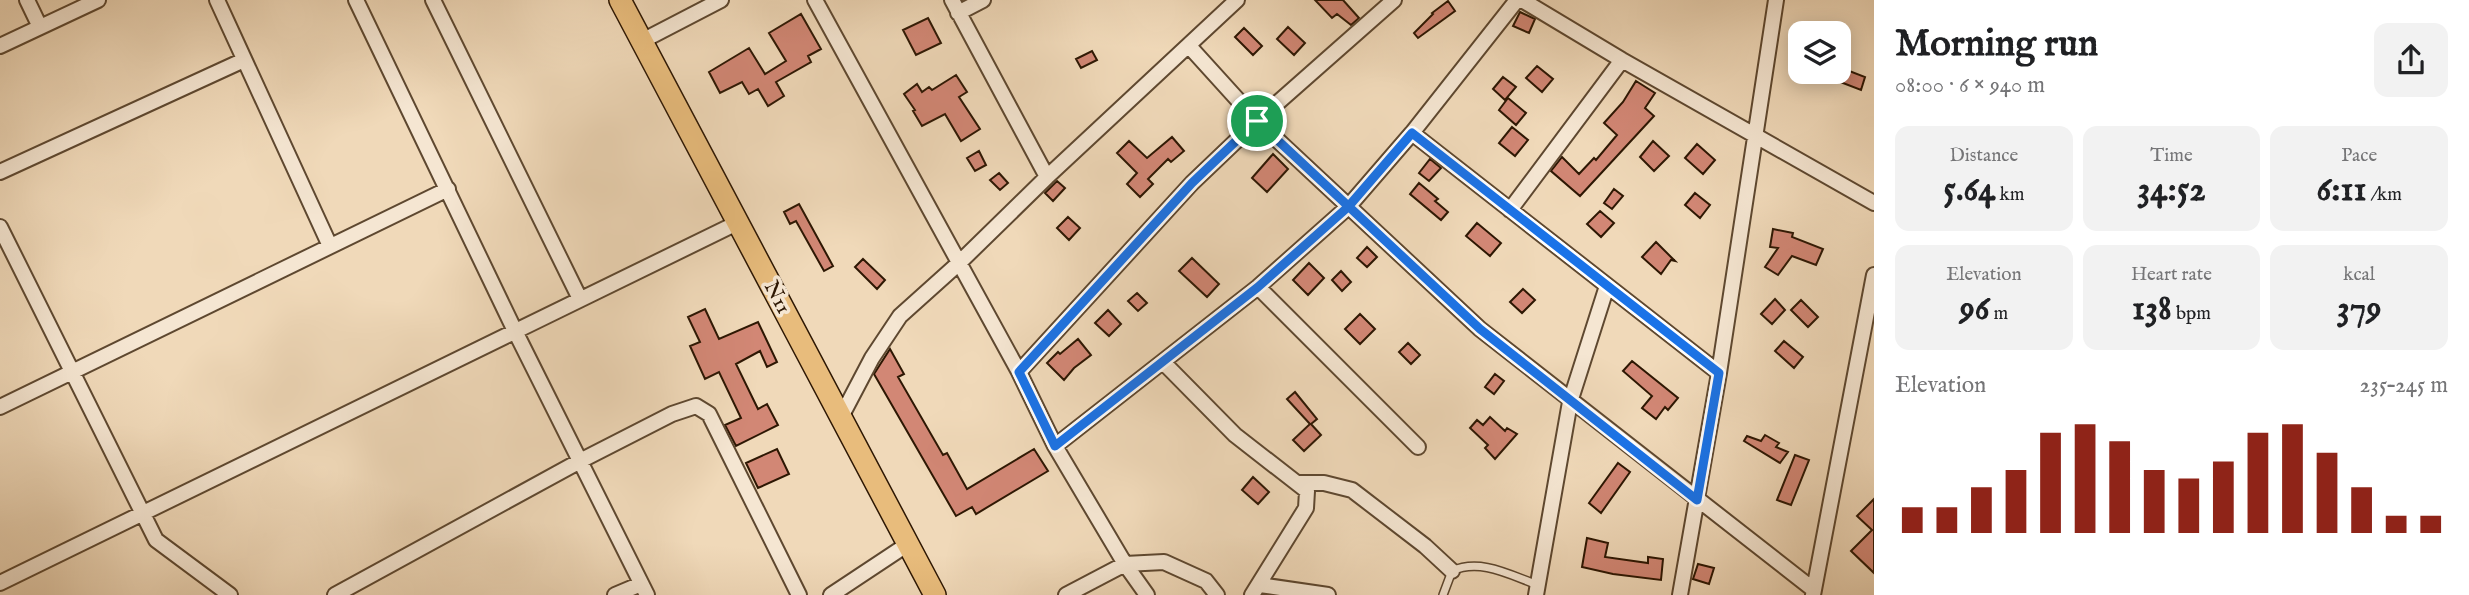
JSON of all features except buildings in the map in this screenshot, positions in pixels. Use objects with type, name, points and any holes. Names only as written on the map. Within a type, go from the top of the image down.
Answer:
[{"type":"main road","name":"N11","points":[[620,0],[935,595]]},
{"type":"street","points":[[27,0],[40,27]]},
{"type":"street","points":[[0,46],[98,0]]},
{"type":"street","points":[[217,0],[330,246]]},
{"type":"street","points":[[356,0],[515,331],[644,590],[615,595]]},
{"type":"street","points":[[433,0],[580,299]]},
{"type":"street","points":[[642,41],[721,0]]},
{"type":"street","points":[[815,0],[1019,372],[1055,446],[1125,564],[1147,595]]},
{"type":"street","points":[[983,0],[955,6],[1047,177]]},
{"type":"street","points":[[841,417],[872,358],[900,316],[1237,0]]},
{"type":"street","points":[[1019,372],[1192,183],[1257,121],[1394,0]]},
{"type":"street","points":[[1055,446],[1258,287],[1348,207],[1412,133],[1519,0],[1874,202]]},
{"type":"street","points":[[1680,595],[1719,373],[1776,0]]},
{"type":"street","points":[[1189,46],[1257,121],[1480,329],[1813,593],[1874,275]]},
{"type":"street","points":[[0,172],[244,60]]},
{"type":"street","points":[[1510,210],[1622,60]]},
{"type":"street","points":[[1412,133],[1719,373]]},
{"type":"street","points":[[0,407],[448,189]]},
{"type":"street","points":[[0,583],[739,222]]},
{"type":"street","points":[[0,227],[156,540],[230,595]]},
{"type":"street","points":[[1537,590],[1570,401],[1607,286]]},
{"type":"street","points":[[1258,287],[1418,447]]},
{"type":"street","points":[[1163,362],[1235,435],[1307,491],[1306,508],[1256,590],[1328,595]]},
{"type":"street","points":[[335,595],[580,461],[673,414],[696,406],[709,414],[799,595]]},
{"type":"street","points":[[1298,483],[1324,483],[1352,489],[1452,570]]},
{"type":"street","points":[[831,595],[908,544]]},
{"type":"street","points":[[1066,595],[1125,564],[1164,562],[1206,581],[1217,595]]},
{"type":"lane","points":[[1443,595],[1452,570],[1463,565],[1485,566],[1537,590]]},
{"type":"route","points":[[1257,121],[1192,183],[1019,372],[1055,446],[1258,287],[1348,207],[1412,133],[1719,373],[1697,500],[1480,329],[1348,207],[1257,121]]}]
